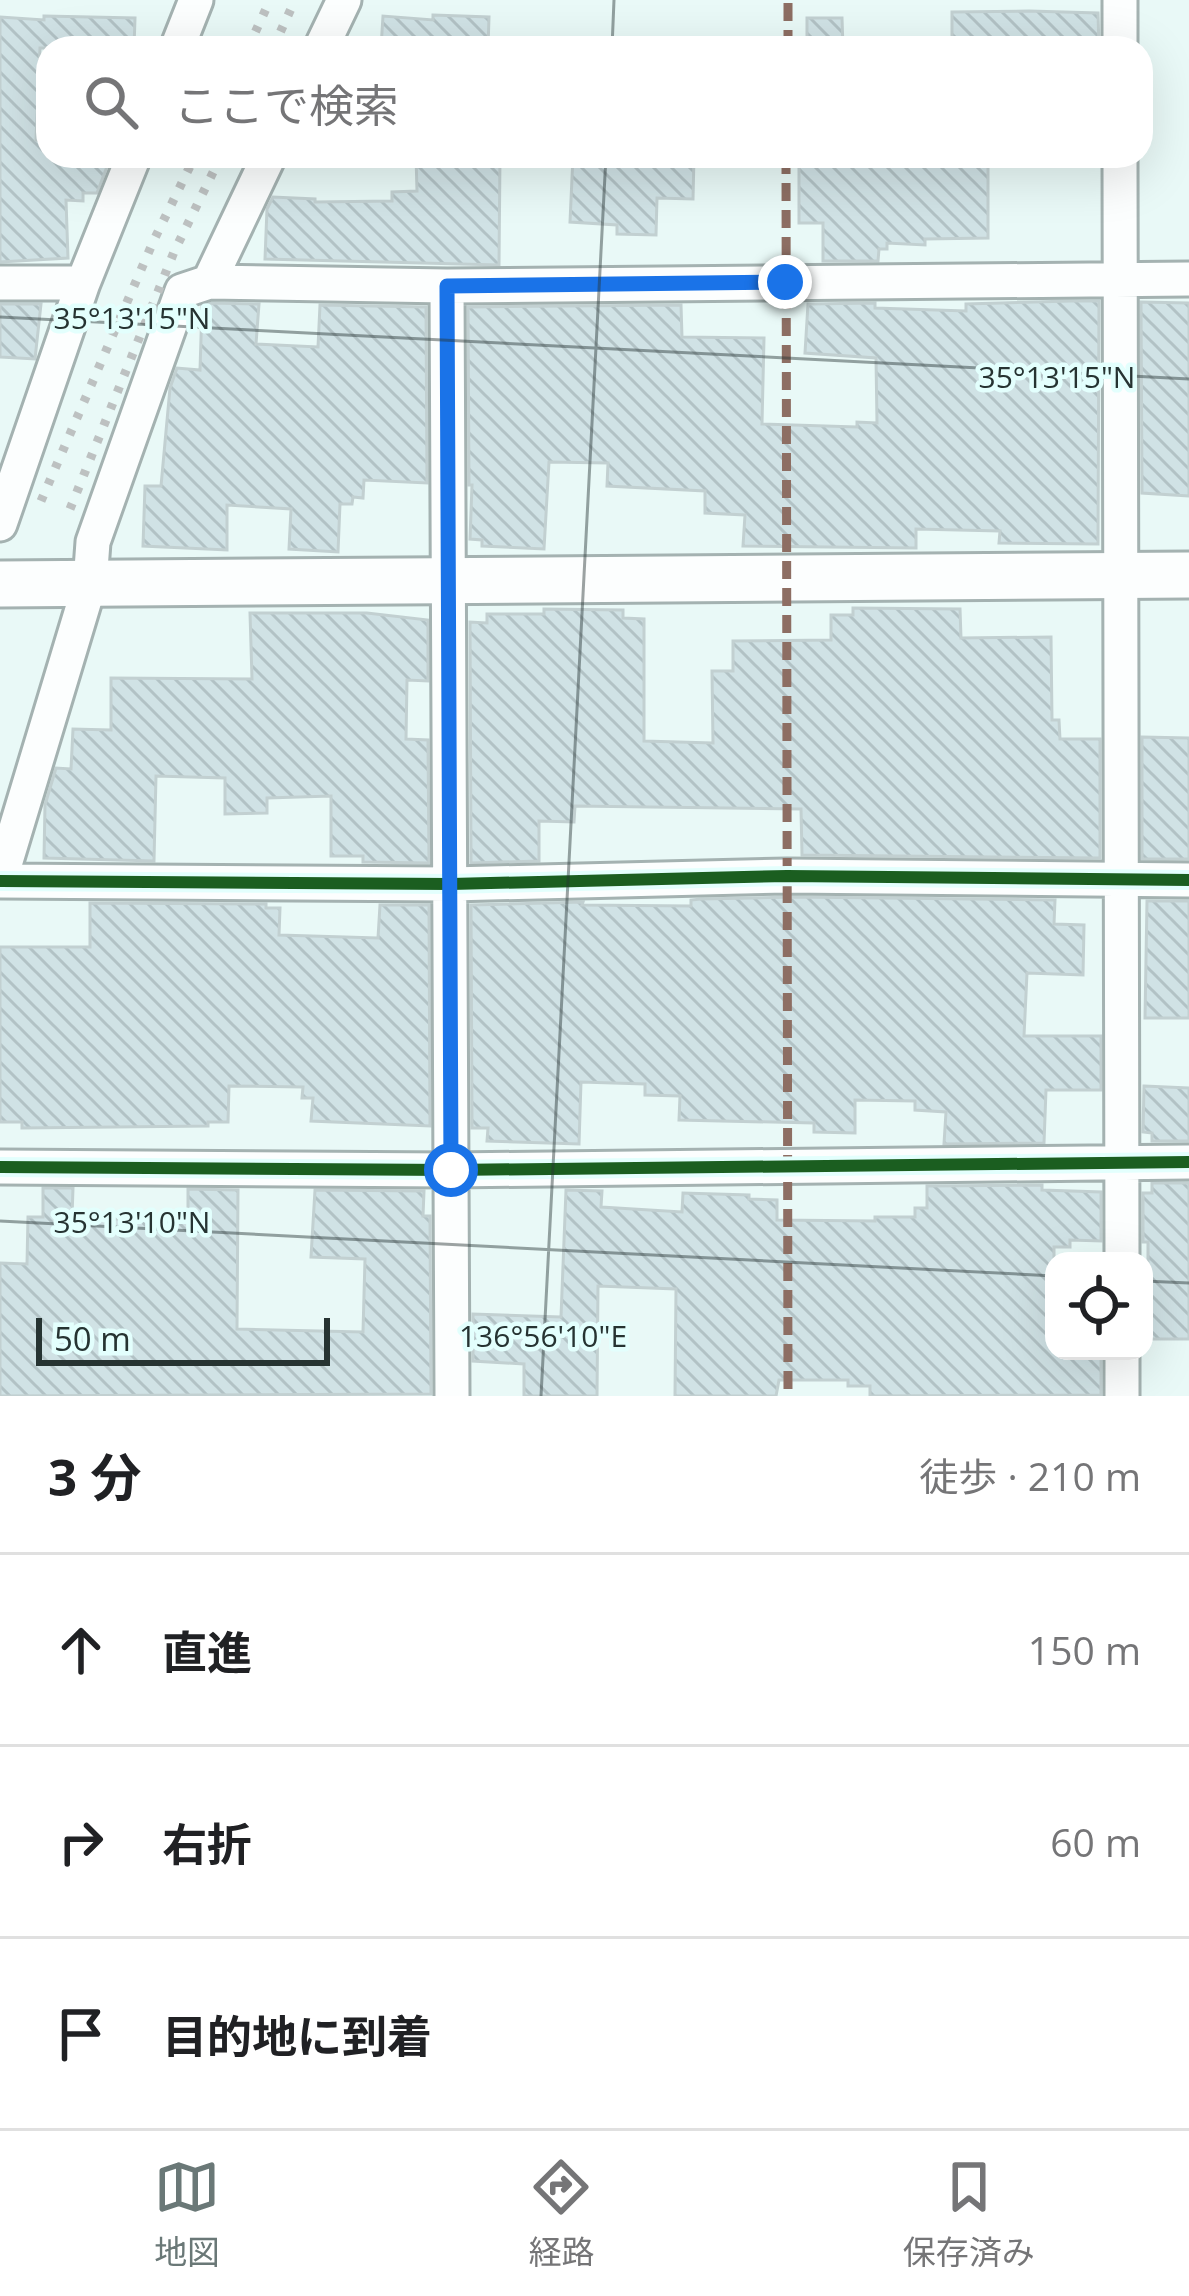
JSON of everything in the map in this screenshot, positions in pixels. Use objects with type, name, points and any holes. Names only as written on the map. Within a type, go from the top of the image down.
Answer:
[{"type":"street","points":[[182,36],[196,0]]},
{"type":"street","points":[[327,36],[344,0]]},
{"type":"street","points":[[1120,0],[1120,36]]},
{"type":"street","points":[[0,524],[83,284],[129,168]]},
{"type":"street","points":[[209,281],[263,168]]},
{"type":"street","points":[[1120,168],[1122,1252]]},
{"type":"street","points":[[1189,279],[447,286],[209,281],[182,291],[93,542],[90,583],[0,881],[451,884],[787,876],[1189,880]]},
{"type":"street","points":[[0,283],[83,284]]},
{"type":"street","points":[[447,286],[452,1396]]},
{"type":"street","points":[[0,584],[1189,575]]},
{"type":"street","points":[[0,1168],[451,1170],[1189,1162]]},
{"type":"street","points":[[1122,1360],[1122,1396]]},
{"type":"building","points":[[952,12],[1098,13],[1099,36],[952,36]]},
{"type":"building","points":[[433,15],[489,17],[488,36],[382,36],[383,16],[433,20]]},
{"type":"building","points":[[44,16],[135,18],[134,36],[36,36],[36,168],[106,168],[97,193],[83,193],[83,201],[66,200],[68,258],[0,262],[0,17],[44,20]]},
{"type":"building","points":[[807,18],[842,18],[843,36],[807,36]]},
{"type":"building","points":[[416,168],[500,168],[499,265],[265,259],[267,209],[273,197],[392,201],[392,192],[417,191]]},
{"type":"building","points":[[572,168],[694,168],[693,199],[657,198],[656,235],[617,234],[617,225],[570,222]]},
{"type":"building","points":[[799,168],[988,168],[988,238],[925,239],[925,245],[887,243],[887,249],[879,249],[878,261],[823,261],[823,223],[799,223]]},
{"type":"building","points":[[1099,301],[1098,544],[999,543],[1000,531],[916,529],[916,548],[743,546],[745,515],[705,513],[705,491],[607,486],[608,463],[549,462],[544,549],[482,546],[482,540],[470,539],[468,307],[681,305],[682,337],[764,338],[762,424],[857,427],[857,422],[877,423],[876,358],[805,353],[808,304],[875,303],[875,308],[966,311],[966,304]]},
{"type":"building","points":[[1141,302],[1189,303],[1189,496],[1142,493]]},
{"type":"building","points":[[0,304],[41,304],[35,359],[0,357]]},
{"type":"building","points":[[259,304],[256,344],[318,347],[320,305],[426,307],[427,483],[364,480],[363,498],[340,504],[338,552],[289,549],[291,509],[227,505],[227,550],[143,546],[145,486],[161,486],[170,388],[177,368],[200,370],[202,306]]},
{"type":"building","points":[[853,608],[960,609],[961,638],[1051,637],[1052,720],[1059,720],[1060,739],[1100,739],[1100,858],[802,855],[801,809],[575,806],[574,822],[539,821],[539,861],[471,863],[470,622],[487,623],[487,614],[544,614],[544,609],[623,610],[623,618],[644,619],[644,741],[713,743],[712,671],[733,671],[733,641],[831,640],[831,615],[853,615]]},
{"type":"building","points":[[250,613],[367,613],[428,620],[428,681],[407,680],[406,739],[428,740],[429,863],[363,862],[363,856],[331,856],[331,796],[267,798],[267,813],[225,814],[225,778],[156,776],[154,861],[44,858],[45,805],[56,768],[71,769],[73,729],[111,730],[111,678],[252,679]]},
{"type":"building","points":[[1142,737],[1189,738],[1189,859],[1142,859]]},
{"type":"building","points":[[701,899],[1055,900],[1054,924],[1084,925],[1083,975],[1027,973],[1024,1036],[1101,1036],[1101,1090],[1046,1090],[1044,1143],[944,1144],[946,1112],[915,1110],[915,1101],[855,1100],[855,1133],[814,1132],[814,1123],[679,1120],[680,1096],[645,1095],[645,1084],[581,1082],[579,1144],[487,1141],[488,1128],[472,1128],[471,905],[691,906],[691,900]]},
{"type":"building","points":[[1147,901],[1189,901],[1189,1018],[1145,1018]]},
{"type":"building","points":[[90,903],[266,904],[266,908],[280,908],[279,935],[378,938],[380,905],[429,905],[430,1126],[311,1121],[313,1098],[302,1098],[303,1087],[229,1086],[228,1122],[208,1122],[208,1126],[22,1128],[22,1122],[0,1122],[0,947],[90,947]]},
{"type":"building","points":[[1144,1086],[1189,1088],[1189,1141],[1152,1141],[1152,1133],[1143,1132]]},
{"type":"building","points":[[1152,1183],[1189,1183],[1189,1339],[1153,1339],[1153,1252],[1143,1242],[1143,1193],[1152,1193]]},
{"type":"building","points":[[1042,1185],[1042,1190],[1101,1192],[1101,1241],[1070,1240],[1070,1247],[1045,1252],[1045,1360],[1101,1360],[1101,1395],[870,1396],[870,1386],[848,1386],[848,1380],[779,1380],[776,1396],[675,1396],[676,1289],[598,1286],[597,1396],[524,1396],[524,1364],[473,1361],[473,1314],[561,1317],[566,1190],[602,1191],[601,1207],[682,1212],[683,1193],[749,1195],[749,1199],[777,1200],[777,1220],[875,1221],[875,1217],[915,1217],[915,1208],[927,1208],[927,1186]]},
{"type":"building","points":[[43,1188],[73,1188],[72,1217],[188,1222],[188,1189],[238,1190],[237,1329],[363,1332],[365,1259],[311,1257],[315,1190],[424,1191],[423,1216],[430,1216],[431,1394],[0,1396],[0,1263],[27,1264],[28,1217],[43,1217]]},
{"type":"railway","points":[[254,36],[270,0]]},
{"type":"railway","points":[[278,36],[295,0]]},
{"type":"railway","points":[[41,501],[189,168]]},
{"type":"railway","points":[[70,509],[174,252],[215,168]]},
{"type":"marked path","points":[[788,0],[788,36]]},
{"type":"marked path","points":[[786,168],[788,1396]]},
{"type":"cycle path","points":[[0,881],[451,884],[787,876],[1189,880]]},
{"type":"cycle path","points":[[0,1167],[451,1170],[1189,1162]]},
{"type":"route","points":[[451,1170],[447,286],[785,282]]}]
